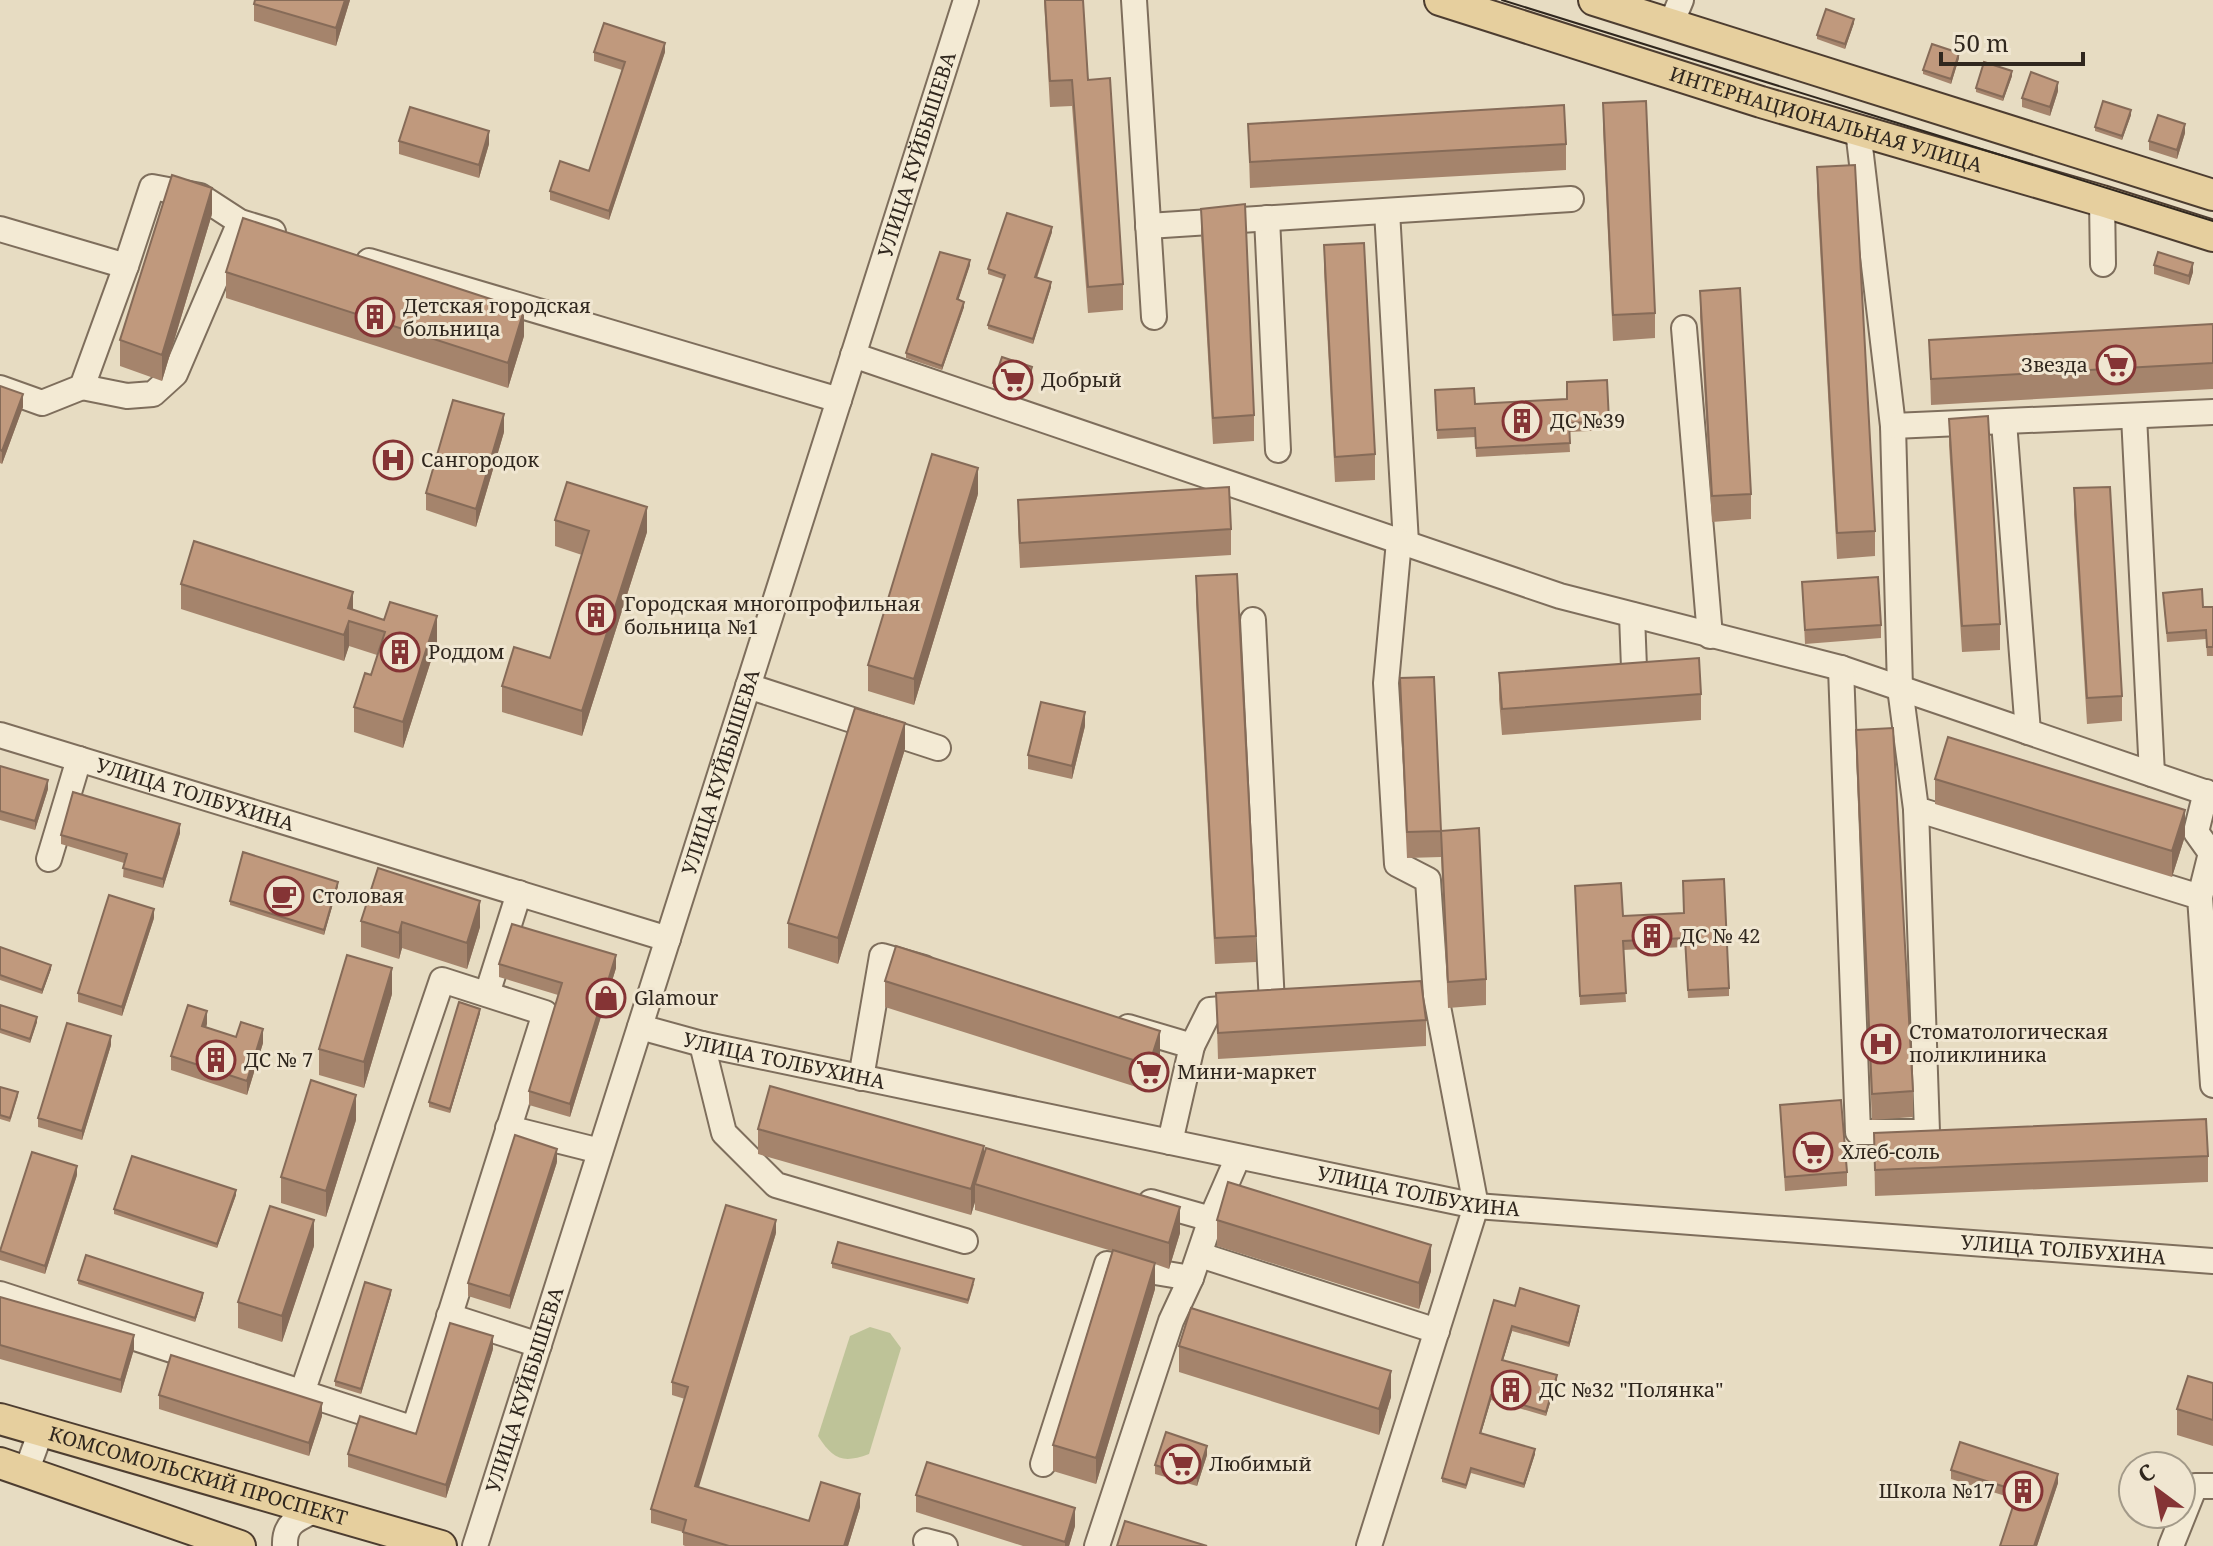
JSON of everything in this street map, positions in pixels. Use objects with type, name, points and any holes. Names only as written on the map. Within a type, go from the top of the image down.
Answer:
[{"type":"main road","name":"ИНТЕРНАЦИОНАЛЬНАЯ УЛИЦА","points":[[1440,0],[1761,102],[2213,236]]},
{"type":"main road","points":[[1594,0],[1676,12],[2213,195]]},
{"type":"main road","name":"КОМСОМОЛЬСКИЙ ПРОСПЕКТ","points":[[0,1419],[441,1546]]},
{"type":"main road","points":[[13,1468],[240,1546]]},
{"type":"street","name":"УЛИЦА КУЙБЫШЕВА","points":[[475,1546],[966,0]]},
{"type":"street","points":[[1134,0],[1154,317]]},
{"type":"street","points":[[1841,668],[1858,1132],[1935,1132],[1916,809],[1900,688],[1893,426],[1858,130]]},
{"type":"street","points":[[82,387],[152,187],[200,196],[240,222],[300,240]]},
{"type":"street","points":[[1148,226],[1571,199]]},
{"type":"street","points":[[2102,201],[2103,264]]},
{"type":"street","points":[[1369,1546],[1408,1396],[1437,1331],[1476,1206],[1436,996],[1428,880],[1397,864],[1386,683],[1402,542],[1387,211]]},
{"type":"street","points":[[1267,218],[1278,450]]},
{"type":"street","points":[[0,388],[42,403],[82,387],[127,396],[153,394],[175,374],[240,222]]},
{"type":"street","points":[[0,229],[126,266]]},
{"type":"street","points":[[345,253],[839,400]]},
{"type":"street","points":[[1684,328],[1710,636]]},
{"type":"street","points":[[853,355],[1560,596],[1841,668],[2209,794],[2196,832],[2211,853],[2200,897],[2213,1085]]},
{"type":"street","points":[[1893,426],[2213,412]]},
{"type":"street","points":[[2134,416],[2152,774]]},
{"type":"street","points":[[2004,422],[2028,732]]},
{"type":"street","points":[[1632,615],[1634,668]]},
{"type":"street","points":[[1253,620],[1272,1004]]},
{"type":"street","points":[[748,686],[938,748]]},
{"type":"street","name":"УЛИЦА ТОЛБУХИНА","points":[[0,735],[668,939]]},
{"type":"street","points":[[49,859],[79,759]]},
{"type":"street","points":[[1916,809],[2200,897]]},
{"type":"street","points":[[487,994],[519,893]]},
{"type":"street","points":[[861,1078],[882,956],[941,973]]},
{"type":"street","points":[[0,1294],[302,1393],[414,1429],[545,1013],[442,980],[302,1393]]},
{"type":"street","points":[[1406,998],[1436,996]]},
{"type":"street","points":[[1170,1142],[1192,1046],[1210,1010],[1302,1003]]},
{"type":"street","points":[[1104,1020],[1192,1046]]},
{"type":"street","name":"УЛИЦА ТОЛБУХИНА","points":[[640,1027],[702,1044],[1476,1206],[2213,1261]]},
{"type":"street","points":[[702,1044],[724,1133],[776,1185],[965,1241]]},
{"type":"street","points":[[508,1128],[600,1151]]},
{"type":"street","points":[[1097,1546],[1179,1324],[1211,1219],[1238,1157]]},
{"type":"street","points":[[1135,1197],[1211,1219]]},
{"type":"street","points":[[1200,1255],[1437,1331]]},
{"type":"street","points":[[1043,1464],[1107,1264],[1191,1278]]},
{"type":"street","points":[[449,1316],[539,1345]]},
{"type":"street","points":[[13,1468],[41,1431]]},
{"type":"street","points":[[2171,1546],[2195,1486],[2213,1486]]},
{"type":"street","points":[[285,1546],[290,1524],[296,1518],[314,1511]]},
{"type":"green space","points":[[870,1327],[890,1333],[901,1348],[869,1454],[845,1459],[828,1450],[818,1436],[850,1336]]},
{"type":"building","points":[[255,0],[345,0],[336,28],[254,4]]},
{"type":"building","points":[[1045,0],[1083,0],[1088,80],[1110,78],[1123,284],[1088,287],[1072,80],[1050,81]]},
{"type":"building","points":[[1826,9],[1854,19],[1845,44],[1817,35]]},
{"type":"building","points":[[604,23],[665,43],[609,211],[550,191],[560,161],[589,171],[625,62],[594,52]]},
{"type":"building","points":[[1932,44],[1959,53],[1951,79],[1923,70]]},
{"type":"building","points":[[1984,62],[2012,71],[2003,97],[1976,88]]},
{"type":"building","points":[[2031,72],[2058,82],[2050,107],[2022,98]]},
{"type":"building","points":[[1646,101],[1655,313],[1613,315],[1603,103]]},
{"type":"building","points":[[2103,101],[2131,110],[2122,136],[2095,127]]},
{"type":"building","points":[[1564,105],[1566,144],[1250,162],[1248,124]]},
{"type":"building","points":[[410,107],[489,131],[479,165],[399,141]]},
{"type":"building","points":[[2158,115],[2185,124],[2177,150],[2149,141]]},
{"type":"building","points":[[1855,165],[1875,531],[1837,533],[1817,167]]},
{"type":"building","points":[[172,175],[212,188],[162,355],[120,340]]},
{"type":"building","points":[[1245,204],[1254,415],[1213,418],[1201,209]]},
{"type":"building","points":[[1007,213],[1052,227],[1035,277],[1051,282],[1033,339],[988,325],[1005,275],[988,269]]},
{"type":"building","points":[[243,218],[524,310],[508,363],[226,272]]},
{"type":"building","points":[[1364,243],[1375,454],[1335,457],[1324,245]]},
{"type":"building","points":[[940,252],[970,260],[957,299],[964,302],[942,366],[906,353]]},
{"type":"building","points":[[2158,252],[2193,263],[2189,276],[2154,265]]},
{"type":"building","points":[[1740,288],[1751,494],[1712,496],[1700,291]]},
{"type":"building","points":[[2213,324],[2213,363],[1931,379],[1929,340]]},
{"type":"building","name":"Добрый","points":[[1002,357],[1032,367],[1023,394],[993,383]]},
{"type":"building","name":"ДС №39","points":[[1607,380],[1609,421],[1569,423],[1570,443],[1476,448],[1475,428],[1437,430],[1435,390],[1474,388],[1475,404],[1567,399],[1567,382]]},
{"type":"building","points":[[0,386],[23,394],[2,451],[0,450]]},
{"type":"building","points":[[453,400],[504,414],[476,509],[426,493]]},
{"type":"building","points":[[1988,416],[2000,624],[1962,626],[1949,419]]},
{"type":"building","points":[[932,454],[978,468],[914,679],[868,665]]},
{"type":"building","name":"Городская многопрофильная больница №1","points":[[567,482],[647,507],[582,711],[502,686],[514,647],[550,658],[589,531],[555,520]]},
{"type":"building","points":[[1229,487],[1231,529],[1020,543],[1018,500]]},
{"type":"building","points":[[2110,487],[2122,696],[2087,698],[2074,488]]},
{"type":"building","points":[[194,541],[353,592],[348,608],[384,620],[390,602],[437,616],[403,722],[354,707],[365,673],[371,675],[385,632],[349,621],[344,635],[181,584]]},
{"type":"building","points":[[1237,574],[1256,936],[1215,938],[1196,576]]},
{"type":"building","points":[[1878,577],[1881,625],[1805,630],[1802,582]]},
{"type":"building","points":[[2202,589],[2203,607],[2213,607],[2213,647],[2207,647],[2206,630],[2167,633],[2163,593]]},
{"type":"building","points":[[1699,658],[1701,694],[1502,709],[1499,673]]},
{"type":"building","points":[[1434,677],[1441,831],[1407,832],[1400,678]]},
{"type":"building","points":[[1041,702],[1085,712],[1072,766],[1028,755]]},
{"type":"building","points":[[855,708],[905,723],[838,938],[788,923]]},
{"type":"building","points":[[1893,728],[1913,1091],[1872,1094],[1856,730]]},
{"type":"building","points":[[1948,737],[2185,810],[2172,851],[1935,779]]},
{"type":"building","points":[[0,766],[48,780],[35,821],[0,811]]},
{"type":"building","points":[[73,792],[180,824],[163,879],[123,868],[127,854],[61,835]]},
{"type":"building","points":[[1479,828],[1486,979],[1448,982],[1441,831]]},
{"type":"building","name":"Столовая","points":[[243,852],[338,882],[324,930],[230,901]]},
{"type":"building","points":[[378,868],[480,901],[467,943],[402,922],[399,933],[361,921]]},
{"type":"building","name":"ДС № 42","points":[[1724,879],[1729,988],[1688,990],[1685,938],[1623,941],[1626,993],[1580,996],[1575,886],[1621,883],[1623,916],[1684,913],[1683,881]]},
{"type":"building","points":[[109,895],[154,909],[122,1007],[78,993]]},
{"type":"building","points":[[512,924],[616,955],[570,1104],[529,1091],[562,983],[499,964]]},
{"type":"building","points":[[896,946],[1160,1031],[1149,1065],[885,981]]},
{"type":"building","points":[[0,947],[51,965],[42,990],[0,975]]},
{"type":"building","points":[[347,955],[392,968],[364,1062],[319,1049]]},
{"type":"building","points":[[1421,981],[1426,1020],[1218,1033],[1216,993]]},
{"type":"building","points":[[459,1002],[480,1009],[450,1109],[429,1102]]},
{"type":"building","points":[[0,1005],[37,1017],[30,1039],[0,1029]]},
{"type":"building","name":"ДС № 7","points":[[188,1005],[207,1011],[202,1026],[236,1037],[241,1022],[263,1029],[247,1081],[171,1056]]},
{"type":"building","points":[[67,1023],[111,1036],[82,1131],[38,1118]]},
{"type":"building","points":[[311,1080],[356,1095],[326,1191],[281,1177]]},
{"type":"building","points":[[770,1086],[984,1146],[971,1189],[758,1129]]},
{"type":"building","points":[[0,1087],[18,1092],[10,1118],[0,1115]]},
{"type":"building","name":"Хлеб-соль","points":[[1841,1100],[1847,1172],[1785,1177],[1780,1105]]},
{"type":"building","points":[[2206,1119],[2208,1156],[1875,1170],[1874,1133]]},
{"type":"building","points":[[515,1135],[557,1149],[510,1296],[468,1283]]},
{"type":"building","points":[[986,1148],[1180,1207],[1169,1243],[975,1184]]},
{"type":"building","points":[[32,1152],[77,1166],[45,1266],[0,1251]]},
{"type":"building","points":[[132,1156],[236,1190],[217,1244],[114,1209]]},
{"type":"building","points":[[1228,1182],[1431,1245],[1419,1283],[1217,1220]]},
{"type":"building","points":[[726,1205],[776,1220],[695,1486],[809,1521],[821,1482],[860,1494],[844,1546],[729,1546],[683,1532],[686,1520],[651,1509],[688,1387],[672,1382]]},
{"type":"building","points":[[270,1206],[314,1220],[282,1316],[238,1302]]},
{"type":"building","points":[[838,1242],[974,1279],[968,1300],[832,1263]]},
{"type":"building","points":[[1113,1250],[1155,1263],[1096,1458],[1053,1445]]},
{"type":"building","points":[[86,1255],[203,1293],[195,1318],[78,1280]]},
{"type":"building","points":[[365,1282],[391,1290],[361,1389],[335,1381]]},
{"type":"building","name":"ДС №32 \"Полянка\"","points":[[1520,1288],[1579,1306],[1569,1343],[1512,1326],[1502,1360],[1557,1375],[1546,1412],[1491,1395],[1480,1433],[1535,1449],[1524,1484],[1471,1468],[1466,1485],[1442,1478],[1494,1300],[1515,1306]]},
{"type":"building","points":[[0,1297],[134,1335],[121,1380],[0,1345]]},
{"type":"building","points":[[1191,1308],[1391,1371],[1379,1409],[1179,1346]]},
{"type":"building","points":[[450,1323],[493,1336],[446,1485],[348,1454],[360,1416],[416,1434]]},
{"type":"building","points":[[171,1355],[322,1403],[309,1443],[159,1395]]},
{"type":"building","points":[[2188,1376],[2213,1383],[2213,1420],[2177,1409]]},
{"type":"building","name":"Любимый","points":[[1166,1432],[1207,1446],[1197,1478],[1155,1465]]},
{"type":"building","name":"Школа №17","points":[[1960,1442],[2058,1474],[2034,1546],[2000,1546],[2018,1491],[1951,1470]]},
{"type":"building","points":[[927,1462],[1075,1508],[1065,1542],[916,1495]]},
{"type":"building","points":[[1125,1521],[1207,1546],[1117,1546]]},
{"type":"tram line","points":[[1502,0],[2213,221]]},
{"type":"place","name":"Детская городская больница","points":[[375,317]]},
{"type":"place","name":"Звезда","points":[[2116,365]]},
{"type":"place","name":"Добрый","points":[[1013,380]]},
{"type":"place","name":"ДС №39","points":[[1522,421]]},
{"type":"place","name":"Сангородок","points":[[393,460]]},
{"type":"place","name":"Городская многопрофильная больница №1","points":[[596,615]]},
{"type":"place","name":"Роддом","points":[[400,652]]},
{"type":"place","name":"Столовая","points":[[284,896]]},
{"type":"place","name":"ДС № 42","points":[[1652,936]]},
{"type":"place","name":"Glamour","points":[[606,998]]},
{"type":"place","name":"Стоматологическая поликлиника","points":[[1881,1044]]},
{"type":"place","name":"ДС № 7","points":[[216,1060]]},
{"type":"place","name":"Мини-маркет","points":[[1149,1072]]},
{"type":"place","name":"Хлеб-соль","points":[[1813,1152]]},
{"type":"place","name":"ДС №32 \"Полянка\"","points":[[1511,1390]]},
{"type":"place","name":"Любимый","points":[[1181,1464]]},
{"type":"place","name":"Школа №17","points":[[2023,1491]]}]
